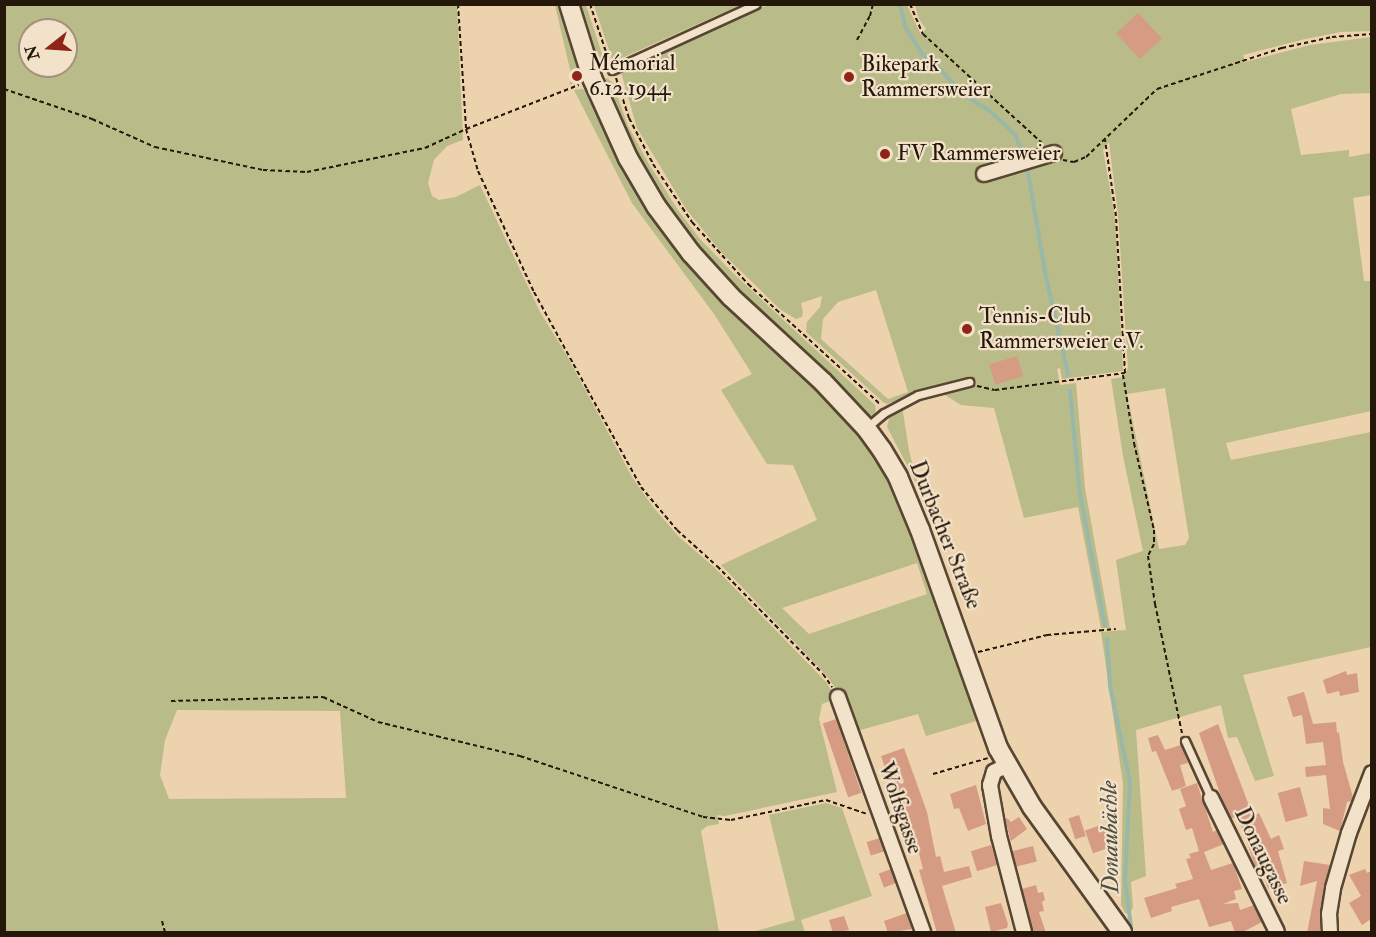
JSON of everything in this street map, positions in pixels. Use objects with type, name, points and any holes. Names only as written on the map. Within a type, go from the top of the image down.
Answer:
[{"type":"street","name":"Durbacher Straße","points":[[569,4],[592,78],[628,158],[656,206],[691,253],[731,297],[823,382],[866,428],[898,477],[966,656],[998,748],[1067,859],[1122,933]]},
{"type":"street","points":[[984,174],[1053,153]]},
{"type":"street","name":"Wolfsgasse","points":[[838,697],[923,933]]},
{"type":"street","points":[[1007,765],[994,772],[990,785],[999,836],[1024,933]]},
{"type":"street","points":[[1330,933],[1329,914],[1334,888],[1349,833],[1371,773]]},
{"type":"street","name":"Donaugasse","points":[[1211,798],[1277,933]]},
{"type":"lane","points":[[612,70],[756,4]]},
{"type":"lane","points":[[866,428],[884,413],[918,395],[941,387],[969,382]]},
{"type":"lane","points":[[1185,741],[1211,798]]},
{"type":"path","points":[[458,4],[466,129],[478,171],[534,292],[641,487],[677,530],[717,566],[823,674],[838,697]]},
{"type":"path","points":[[590,4],[629,118],[653,164],[692,222],[748,284],[880,403],[884,413]]},
{"type":"path","points":[[857,40],[870,16],[873,4]]},
{"type":"path","points":[[910,4],[923,34],[1061,160],[1074,162],[1086,157],[1157,89],[1282,48],[1332,37],[1371,34]]},
{"type":"path","points":[[4,88],[93,119],[155,147],[263,170],[307,172],[424,148],[592,78]]},
{"type":"path","points":[[1105,139],[1118,231],[1123,375],[1134,443],[1154,530],[1154,544],[1148,556],[1155,604],[1185,741]]},
{"type":"path","points":[[969,382],[995,390],[1053,381],[1123,375]]},
{"type":"path","points":[[966,656],[1047,635],[1116,630]]},
{"type":"path","points":[[171,701],[323,697],[378,722],[519,756],[703,817],[731,820],[826,800],[881,819]]},
{"type":"path","points":[[933,774],[990,757]]},
{"type":"path","points":[[162,921],[165,933]]},
{"type":"green space","points":[[594,4],[740,5],[613,62]]},
{"type":"green space","points":[[5,5],[457,5],[463,140],[447,146],[434,160],[428,183],[432,196],[439,200],[456,197],[480,185],[540,312],[566,354],[632,477],[653,507],[679,537],[714,567],[827,683],[835,699],[822,704],[819,719],[837,792],[725,816],[717,815],[719,824],[707,826],[701,831],[719,932],[5,932]],"holes":[[[177,710],[340,711],[346,798],[169,799],[160,775],[165,740]]]},
{"type":"green space","points":[[555,5],[563,5],[582,72],[581,79],[569,85],[572,78]]},
{"type":"green space","points":[[576,5],[586,5],[603,57],[603,63],[598,66],[593,60]]},
{"type":"green space","points":[[768,5],[907,5],[921,35],[926,29],[919,19],[915,5],[1371,5],[1371,31],[1341,32],[1243,55],[1245,62],[1310,45],[1371,37],[1371,93],[1341,94],[1291,109],[1301,155],[1349,150],[1349,157],[1371,153],[1371,195],[1353,198],[1364,281],[1371,281],[1371,411],[1226,443],[1231,460],[1371,432],[1371,647],[1243,675],[1274,776],[1255,781],[1237,737],[1228,738],[1221,705],[1136,730],[1146,876],[1131,882],[1133,907],[1130,914],[1125,913],[1121,905],[1123,784],[1101,632],[1126,630],[1116,560],[1143,551],[1123,456],[1111,379],[1124,377],[1128,368],[1118,214],[1109,142],[1103,150],[1115,217],[1123,371],[1062,379],[1060,368],[1057,369],[1060,385],[1076,383],[1085,488],[1110,628],[1101,628],[1078,507],[1024,518],[994,408],[961,405],[942,393],[912,403],[909,396],[887,404],[883,402],[806,332],[807,322],[820,307],[822,296],[801,303],[802,317],[796,319],[781,310],[721,252],[686,209],[637,128],[621,72],[626,66]],"holes":[[[876,290],[908,392],[888,399],[821,339],[823,319],[838,302]],[[1165,388],[1189,538],[1185,545],[1159,549],[1127,394]]]},
{"type":"green space","points":[[607,78],[613,83],[628,126],[649,164],[678,210],[700,239],[734,274],[875,405],[876,415],[866,417],[708,263],[645,175],[602,85]]},
{"type":"green space","points":[[582,89],[589,92],[645,200],[860,429],[886,469],[910,519],[983,719],[926,736],[918,714],[857,731],[842,697],[826,675],[721,565],[817,520],[793,465],[767,464],[721,390],[752,374],[714,314],[632,203],[574,90]],"holes":[[[917,563],[927,594],[809,634],[782,608]]]},
{"type":"green space","points":[[902,406],[909,451],[919,488],[887,427],[890,415]]},
{"type":"green space","points":[[826,803],[842,808],[872,896],[801,920],[805,932],[752,932],[795,920],[769,815]]},
{"type":"building","points":[[1138,13],[1162,39],[1140,59],[1116,33]]},
{"type":"building","points":[[1017,356],[1023,376],[995,385],[989,364]]},
{"type":"building","points":[[1346,671],[1347,675],[1357,673],[1359,692],[1340,696],[1339,691],[1327,694],[1323,680]]},
{"type":"building","points":[[1304,692],[1313,724],[1336,722],[1337,733],[1339,732],[1343,762],[1353,797],[1352,801],[1347,802],[1340,831],[1323,824],[1323,808],[1330,809],[1326,775],[1306,777],[1305,767],[1326,765],[1323,742],[1306,744],[1302,715],[1293,717],[1287,697]]},
{"type":"building","points":[[836,719],[861,793],[848,797],[823,724]]},
{"type":"building","points":[[1218,724],[1253,816],[1259,813],[1271,839],[1279,835],[1284,849],[1278,851],[1287,883],[1268,889],[1263,874],[1259,876],[1257,872],[1238,816],[1231,819],[1223,802],[1199,733]]},
{"type":"building","points":[[1158,735],[1165,750],[1181,745],[1188,763],[1180,765],[1186,786],[1172,791],[1156,751],[1152,752],[1148,738]]},
{"type":"building","points":[[904,748],[927,812],[936,857],[940,856],[944,872],[969,866],[972,877],[942,886],[956,933],[937,933],[919,870],[923,869],[910,819],[893,779],[889,780],[881,756]]},
{"type":"building","points":[[1197,783],[1213,832],[1217,830],[1224,844],[1204,852],[1211,870],[1233,863],[1242,889],[1234,891],[1236,899],[1223,904],[1238,903],[1240,910],[1254,905],[1262,922],[1241,933],[1235,933],[1231,921],[1209,927],[1199,899],[1171,907],[1172,911],[1151,918],[1144,898],[1177,888],[1175,884],[1193,879],[1186,859],[1191,858],[1189,854],[1199,851],[1192,828],[1186,830],[1179,809],[1186,806],[1180,789]]},
{"type":"building","points":[[976,785],[986,824],[968,831],[959,808],[954,809],[950,794]]},
{"type":"building","points":[[1300,787],[1308,816],[1286,822],[1278,793]]},
{"type":"building","points":[[1079,815],[1086,836],[1075,839],[1069,818]]},
{"type":"building","points":[[1019,817],[1027,829],[1011,841],[1005,819],[1011,822]]},
{"type":"building","points":[[1104,824],[1112,847],[1093,853],[1085,831]]},
{"type":"building","points":[[880,838],[884,851],[871,855],[867,842]]},
{"type":"building","points":[[991,845],[997,865],[977,871],[971,851]]},
{"type":"building","points":[[1033,846],[1037,862],[1016,867],[1013,851]]},
{"type":"building","points":[[1304,861],[1330,865],[1320,913],[1321,933],[1307,933],[1317,881],[1300,886]]},
{"type":"building","points":[[891,869],[896,883],[884,888],[879,873]]},
{"type":"building","points":[[1365,869],[1367,873],[1371,871],[1371,919],[1362,925],[1349,903],[1361,896],[1349,875]]},
{"type":"building","points":[[1036,885],[1038,893],[1043,892],[1045,900],[1042,902],[1044,911],[1039,912],[1046,933],[1033,933],[1022,889]]},
{"type":"building","points":[[1001,903],[1008,924],[1007,928],[991,932],[985,907]]},
{"type":"building","points":[[907,913],[912,929],[888,933],[884,921]]},
{"type":"building","points":[[844,916],[849,930],[833,933],[829,920]]},
{"type":"waterway","name":"Donaubächle","points":[[900,4],[905,26],[922,54],[942,71],[961,93],[990,111],[1015,134],[1021,150]]},
{"type":"waterway","name":"Donaubächle","points":[[1027,166],[1046,277],[1068,375]]},
{"type":"waterway","name":"Donaubächle","points":[[1070,391],[1080,494],[1105,626]]},
{"type":"waterway","name":"Donaubächle","points":[[1107,639],[1110,686],[1130,783],[1125,880],[1131,927]]},
{"type":"place","name":"Mémorial 6.12.1944","points":[[577,76]]},
{"type":"place","name":"Bikepark Rammersweier","points":[[849,77]]},
{"type":"place","name":"FV Rammersweier","points":[[885,154]]},
{"type":"place","name":"Tennis-Club Rammersweier e.V.","points":[[967,329]]}]
